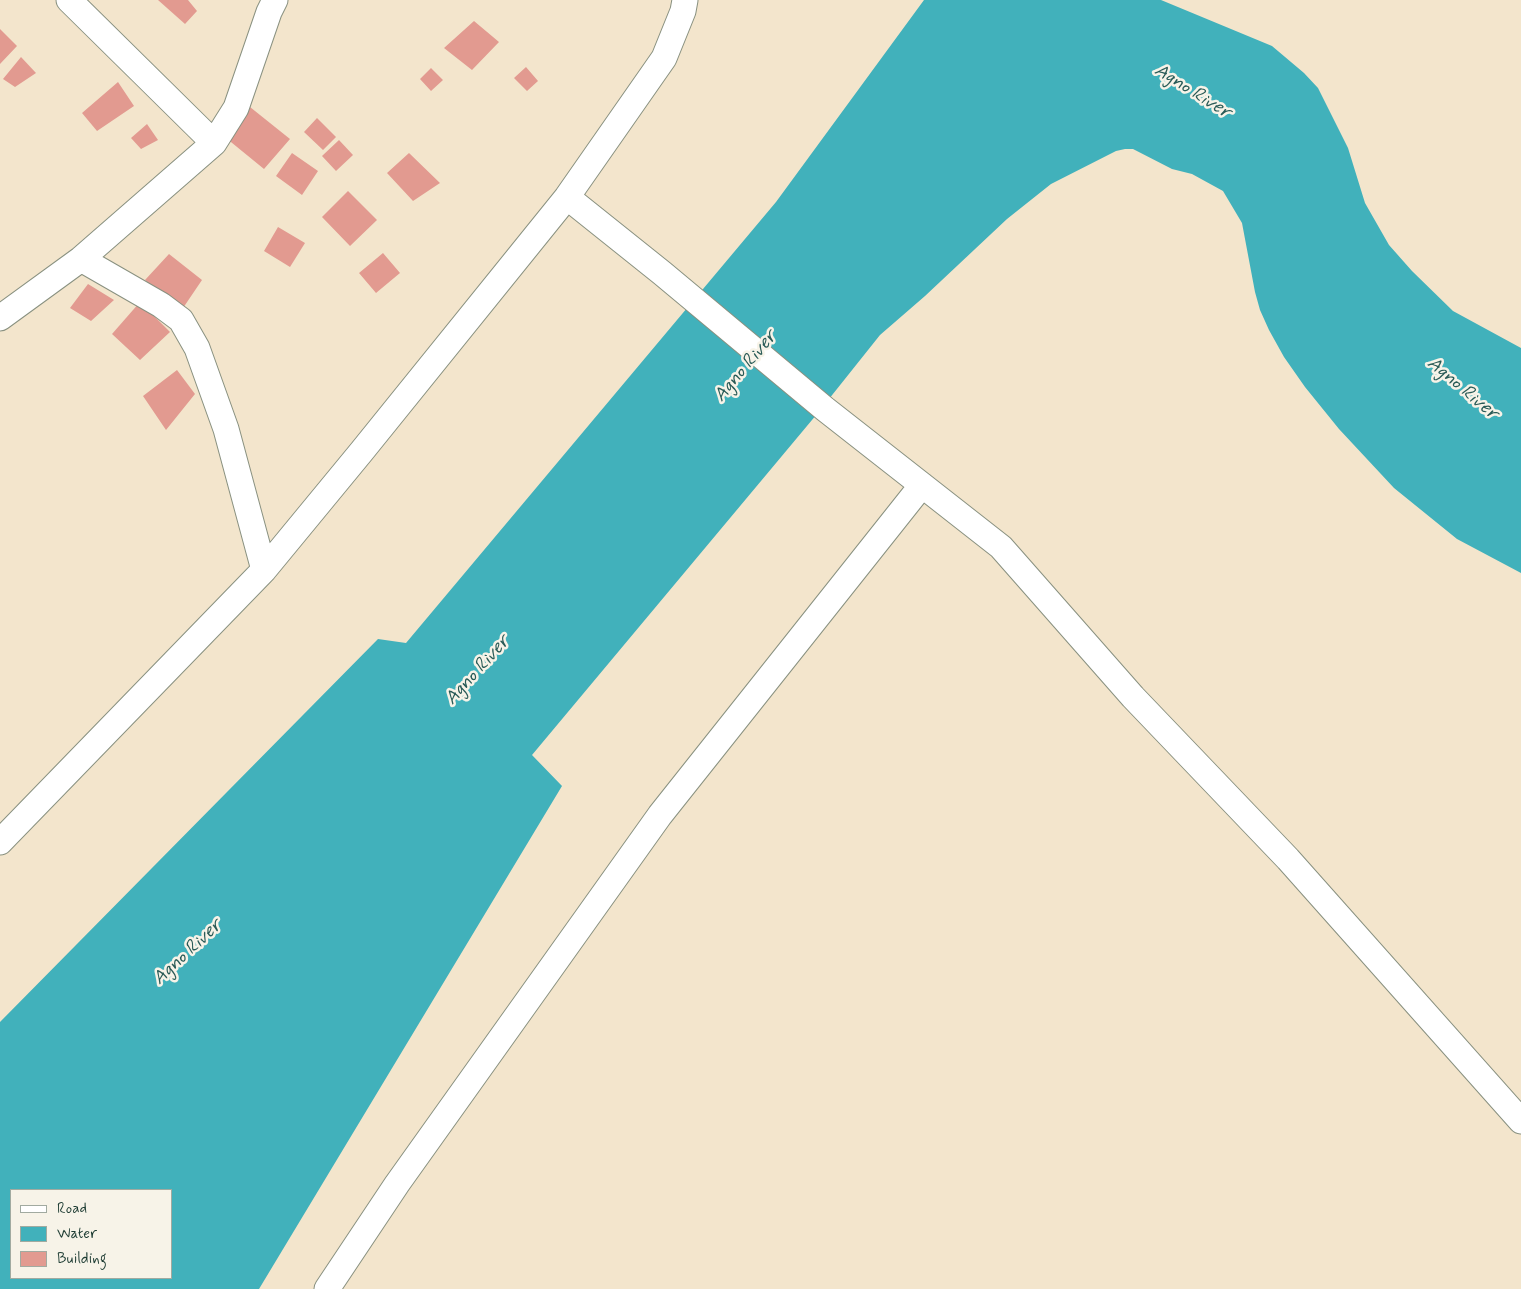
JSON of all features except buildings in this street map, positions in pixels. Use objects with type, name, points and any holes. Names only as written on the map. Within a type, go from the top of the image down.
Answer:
[{"type":"street","points":[[69,0],[214,143]]},
{"type":"street","points":[[0,318],[81,259],[214,143],[236,108],[268,12],[275,0]]},
{"type":"street","points":[[0,842],[264,570],[566,197],[664,58],[683,11],[685,0]]},
{"type":"street","points":[[566,197],[662,273],[825,409],[1001,547],[1133,698],[1288,859],[1521,1120]]},
{"type":"street","points":[[81,259],[161,305],[181,320],[198,348],[226,429],[264,570]]},
{"type":"street","points":[[326,1289],[397,1184],[660,815],[922,485]]},
{"type":"water","name":"Agno River","points":[[924,0],[1161,0],[1272,46],[1304,73],[1318,88],[1348,148],[1365,203],[1389,245],[1412,271],[1453,311],[1521,348],[1521,573],[1457,539],[1394,488],[1339,429],[1305,387],[1284,357],[1260,310],[1242,223],[1223,191],[1192,174],[1172,169],[1133,149],[1116,151],[1051,184],[1007,219],[925,296],[880,335],[817,414],[532,755],[562,786],[259,1289],[0,1289],[0,1022],[378,639],[406,643],[776,202]]}]
